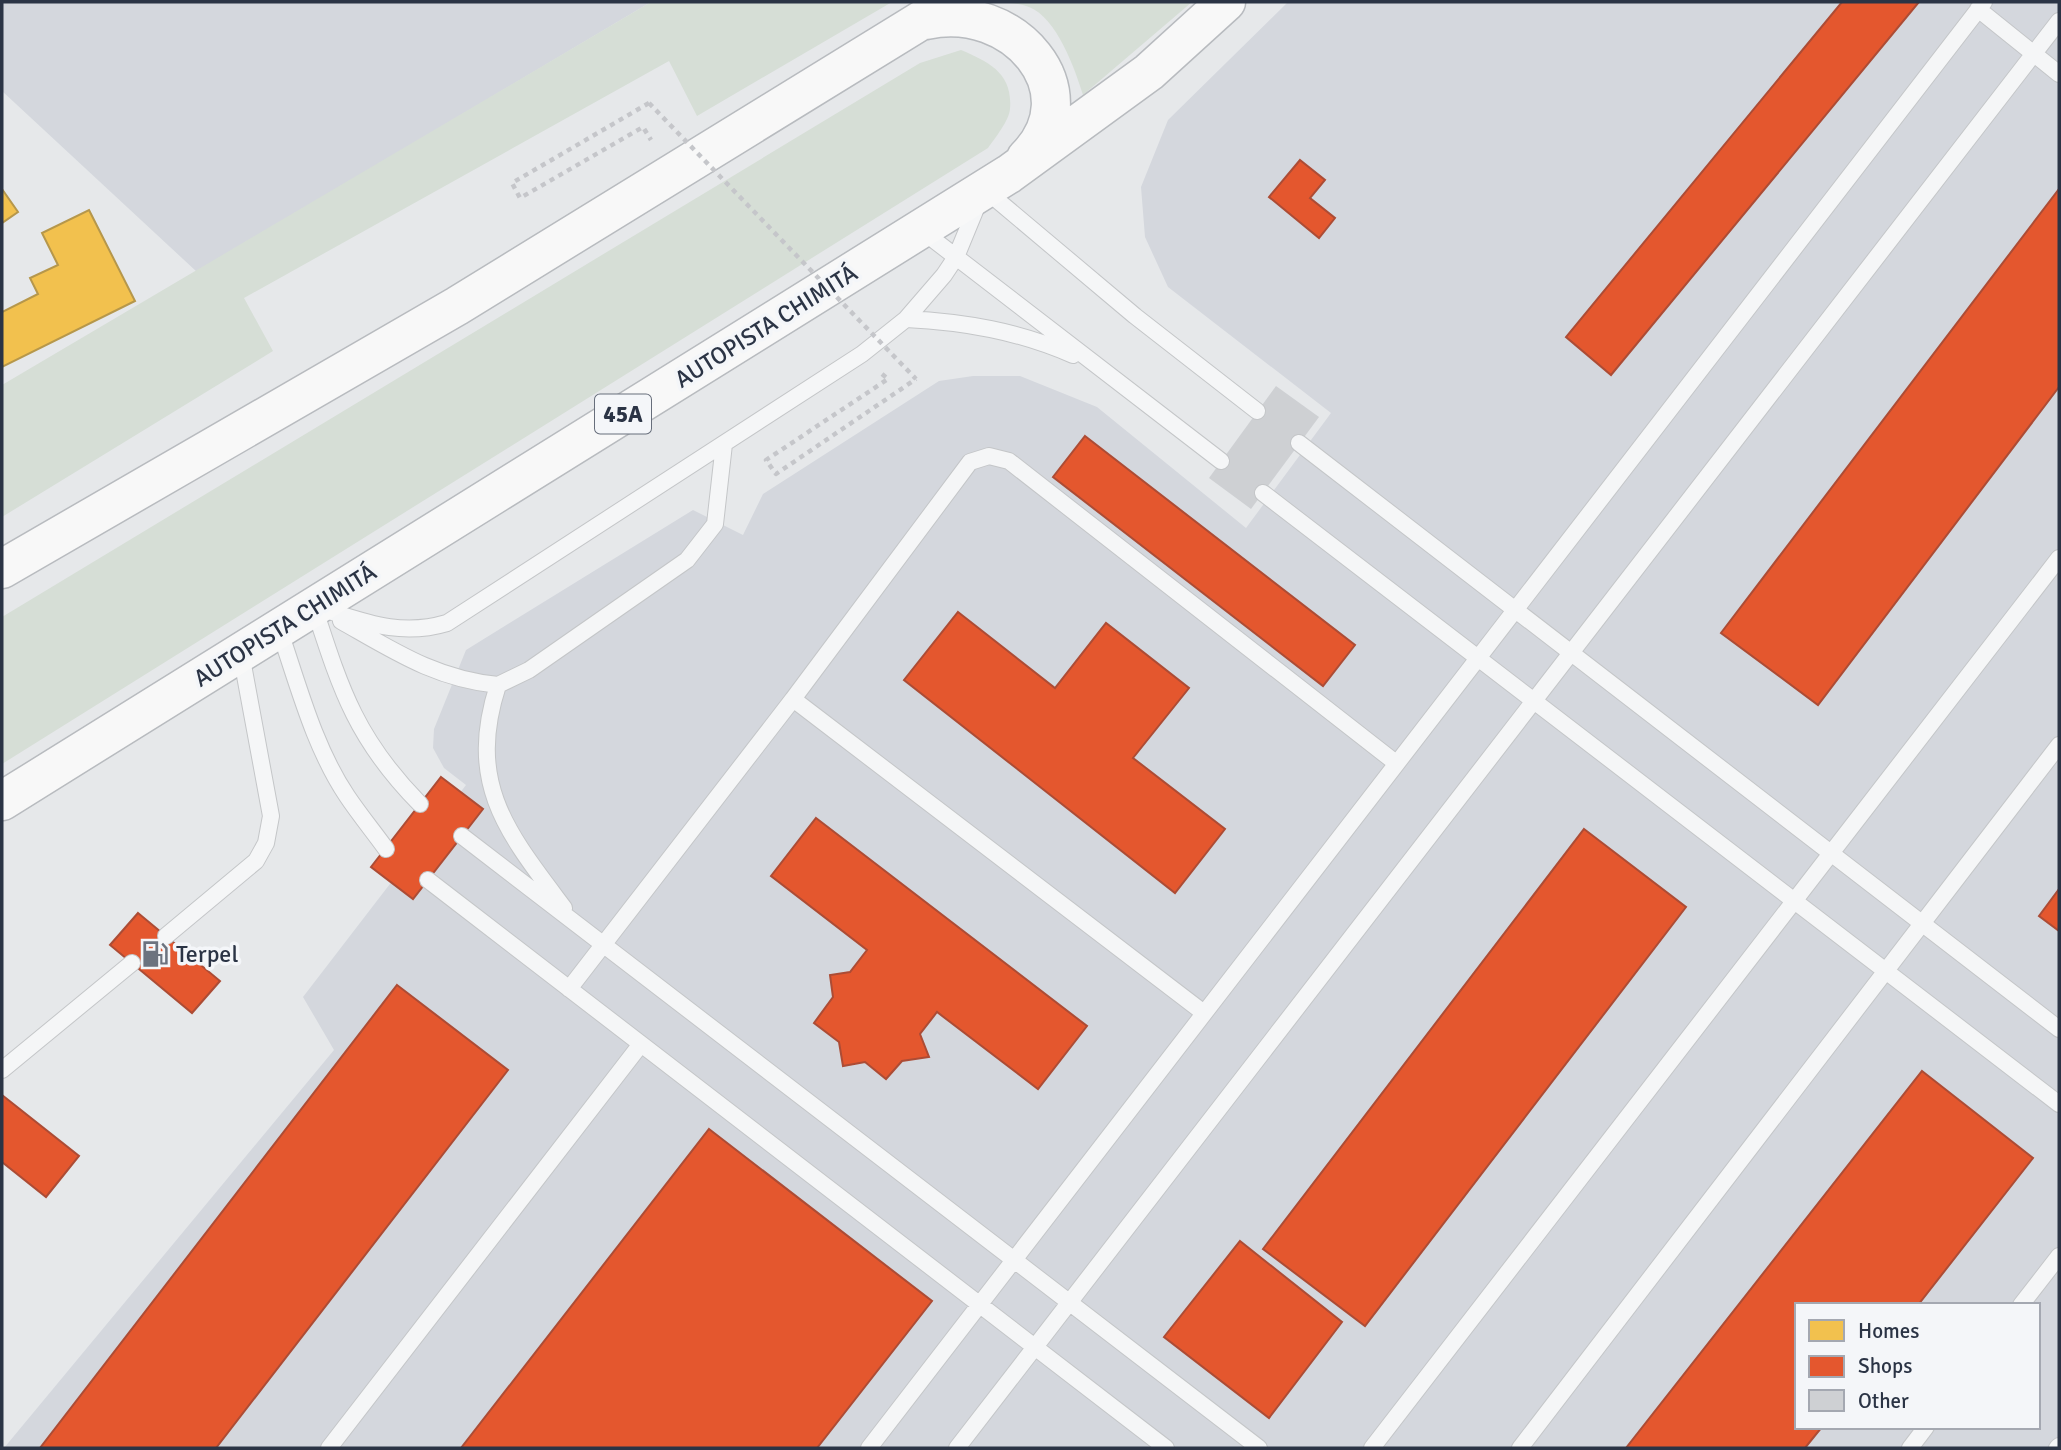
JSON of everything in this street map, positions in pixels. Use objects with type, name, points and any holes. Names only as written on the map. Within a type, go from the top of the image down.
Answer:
[{"type":"highway","points":[[2,569],[457,306],[951,2]]},
{"type":"highway","name":"AUTOPISTA CHIMITÁ","points":[[2,801],[997,182],[1149,72],[1226,2]]},
{"type":"highway","points":[[908,29],[945,12],[986,13],[1022,32],[1046,66],[1051,106],[1039,145],[997,182]]},
{"type":"lane","points":[[869,1448],[1981,6],[2059,74]]},
{"type":"lane","points":[[957,1448],[2059,21]]},
{"type":"lane","points":[[314,607],[400,630],[422,631],[447,624],[862,354],[906,319],[956,257],[997,182],[1135,316],[1257,411]]},
{"type":"lane","points":[[921,230],[1221,461]]},
{"type":"lane","points":[[906,319],[955,321],[1003,330],[1096,365]]},
{"type":"lane","points":[[1299,443],[2059,1029]]},
{"type":"lane","points":[[314,607],[441,675],[498,685],[529,670],[695,551],[715,524],[724,444]]},
{"type":"lane","points":[[569,989],[793,699],[970,462],[989,456],[1009,461],[1396,763]]},
{"type":"lane","points":[[1263,493],[2059,1104]]},
{"type":"lane","points":[[1372,1448],[2059,558]]},
{"type":"lane","points":[[314,607],[341,692],[358,726],[420,804]]},
{"type":"lane","points":[[279,629],[310,721],[327,758],[345,794],[386,849]]},
{"type":"lane","points":[[166,936],[256,861],[270,832],[271,816],[241,652]]},
{"type":"lane","points":[[498,685],[487,719],[486,752],[489,778],[502,818],[516,845],[576,924]]},
{"type":"lane","points":[[793,699],[1204,1013]]},
{"type":"lane","points":[[1520,1448],[2059,745]]},
{"type":"lane","points":[[462,836],[1259,1448]]},
{"type":"lane","points":[[428,880],[1166,1448]]},
{"type":"lane","points":[[2,1070],[132,963]]},
{"type":"lane","points":[[329,1448],[641,1044]]},
{"type":"lane","points":[[2023,1303],[2059,1256]]},
{"type":"lane","points":[[1910,1448],[1924,1429]]},
{"type":"path","points":[[643,127],[520,198],[512,183],[649,103],[916,379],[776,474],[766,460],[888,379]]},
{"type":"shaded area","points":[[2,2],[651,2],[197,272],[2,91]]},
{"type":"shaded area","points":[[651,2],[892,2],[697,116],[669,61],[244,298],[273,351],[2,517],[2,385]]},
{"type":"shaded area","points":[[990,2],[1192,2],[1083,95],[1064,45],[1039,13],[1025,5]]},
{"type":"shaded area","points":[[1288,2],[2059,2],[2059,1448],[4,1448],[334,1050],[303,997],[466,785],[444,768],[433,748],[434,729],[466,650],[693,510],[743,535],[763,494],[939,381],[973,376],[1020,376],[1097,407],[1246,528],[1331,413],[1168,287],[1145,237],[1141,187],[1168,120]]},
{"type":"shaded area","points":[[961,50],[990,64],[1008,86],[1009,114],[988,148],[2,764],[2,617],[920,63]]},
{"type":"building: Homes","points":[[2,189],[18,212],[2,223]]},
{"type":"building: Homes","points":[[89,210],[135,301],[2,367],[2,312],[38,294],[30,278],[58,265],[42,233]]},
{"type":"building: Shops","points":[[1842,2],[1919,2],[1611,375],[1566,337]]},
{"type":"building: Shops","points":[[1300,160],[1325,180],[1310,198],[1335,218],[1319,238],[1269,197]]},
{"type":"building: Shops","points":[[2059,189],[2059,387],[1818,705],[1721,633]]},
{"type":"building: Shops","points":[[1085,436],[1355,645],[1323,686],[1053,477]]},
{"type":"building: Shops","points":[[958,612],[1055,688],[1106,623],[1189,688],[1133,758],[1225,829],[1175,893],[904,680]]},
{"type":"building: Shops","points":[[441,777],[483,809],[413,899],[371,867]]},
{"type":"building: Shops","points":[[816,818],[1087,1026],[1038,1089],[937,1012],[920,1034],[929,1057],[902,1061],[886,1079],[865,1062],[843,1066],[839,1042],[814,1023],[833,997],[830,975],[850,972],[867,950],[771,876]]},
{"type":"building: Shops","points":[[1584,829],[1686,907],[1365,1326],[1263,1249]]},
{"type":"building: Shops","points":[[2059,889],[2059,931],[2039,916]]},
{"type":"building: Shops","name":"Terpel","points":[[138,913],[220,981],[192,1013],[110,945]]},
{"type":"building: Shops","points":[[397,985],[508,1070],[216,1448],[40,1448]]},
{"type":"building: Shops","points":[[1922,1071],[2033,1158],[1920,1303],[1795,1303],[1795,1429],[1820,1429],[1805,1448],[1626,1448]]},
{"type":"building: Shops","points":[[2,1095],[79,1156],[46,1197],[2,1162]]},
{"type":"building: Shops","points":[[709,1129],[932,1301],[817,1448],[461,1448]]},
{"type":"building: Shops","points":[[1240,1241],[1342,1322],[1269,1418],[1164,1337]]},
{"type":"building: Other","points":[[1276,386],[1319,417],[1251,509],[1209,478]]},
{"type":"place","name":"Terpel","points":[[155,954]]}]
